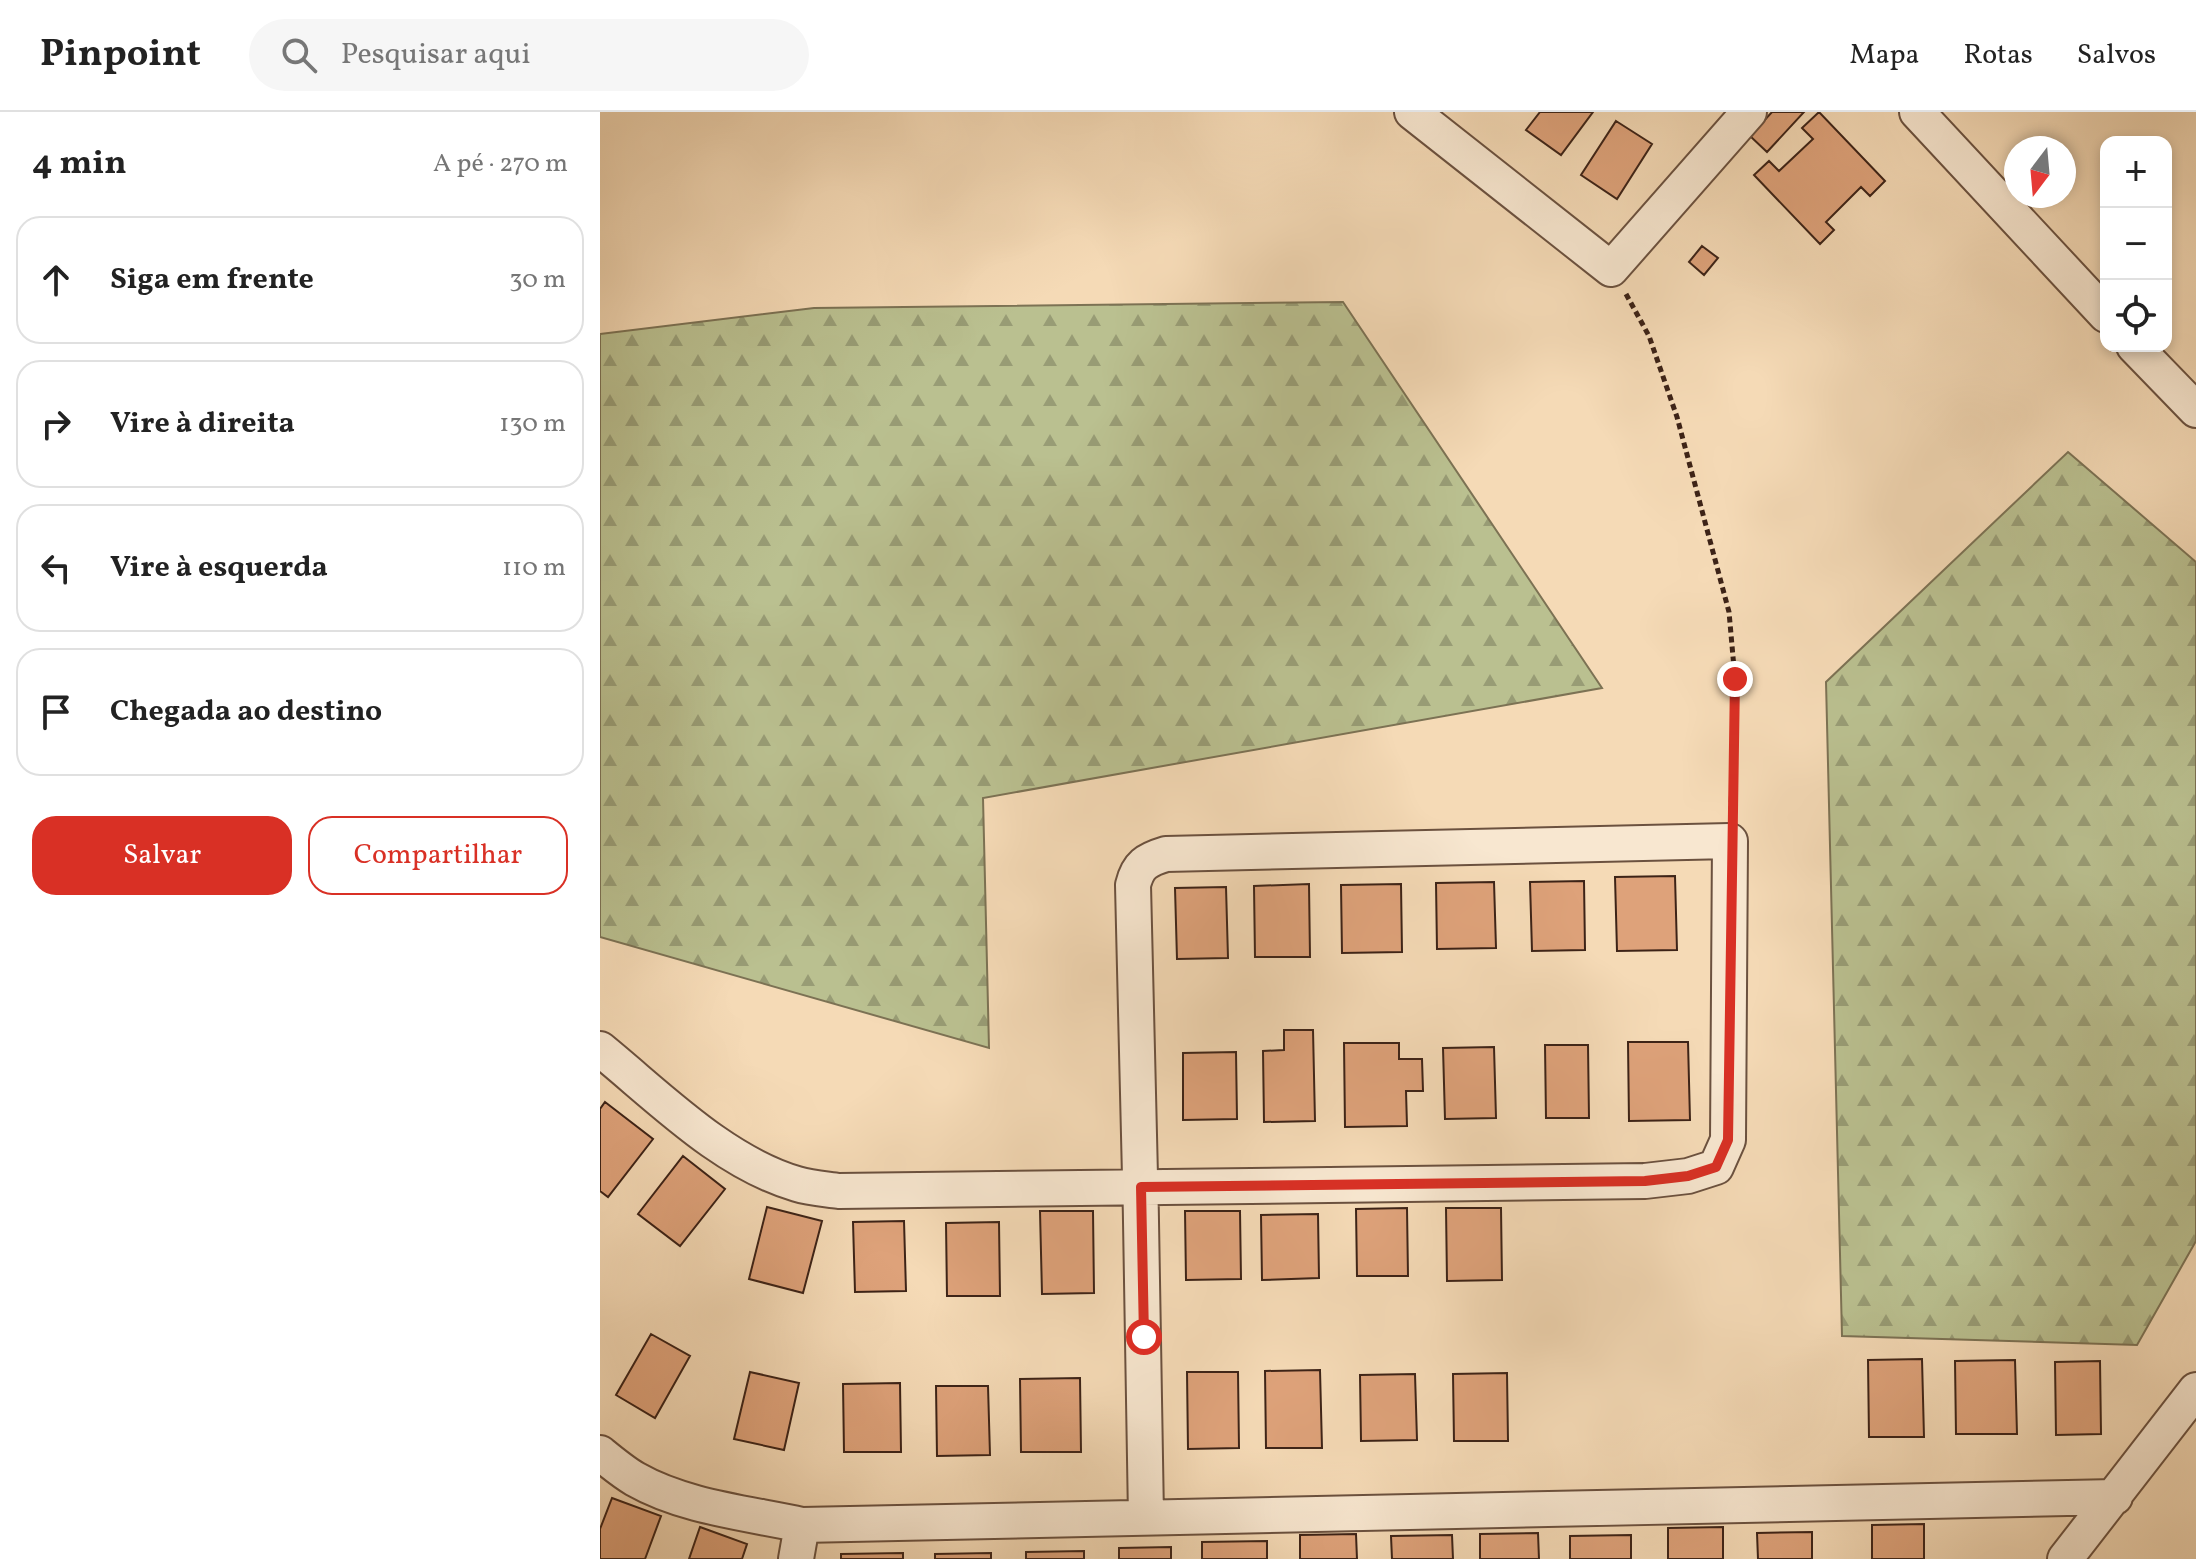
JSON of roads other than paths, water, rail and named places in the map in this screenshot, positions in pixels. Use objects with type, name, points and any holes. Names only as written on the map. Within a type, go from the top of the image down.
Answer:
[{"type":"street","points":[[1412,112],[1611,269],[1749,112]]},
{"type":"street","points":[[1917,112],[2100,309]]},
{"type":"street","points":[[2140,352],[2196,410]]},
{"type":"street","points":[[600,1049],[714,1141],[754,1165],[796,1184],[839,1191],[1141,1187],[1645,1181],[1688,1176],[1716,1167],[1728,1140],[1730,841],[1166,854],[1147,860],[1137,870],[1133,885],[1141,1187],[1146,1517]]},
{"type":"street","points":[[2065,1559],[2196,1390]]},
{"type":"street","points":[[600,1453],[635,1479],[667,1492],[710,1506],[802,1525],[2115,1497]]},
{"type":"street","points":[[796,1559],[802,1525]]}]
